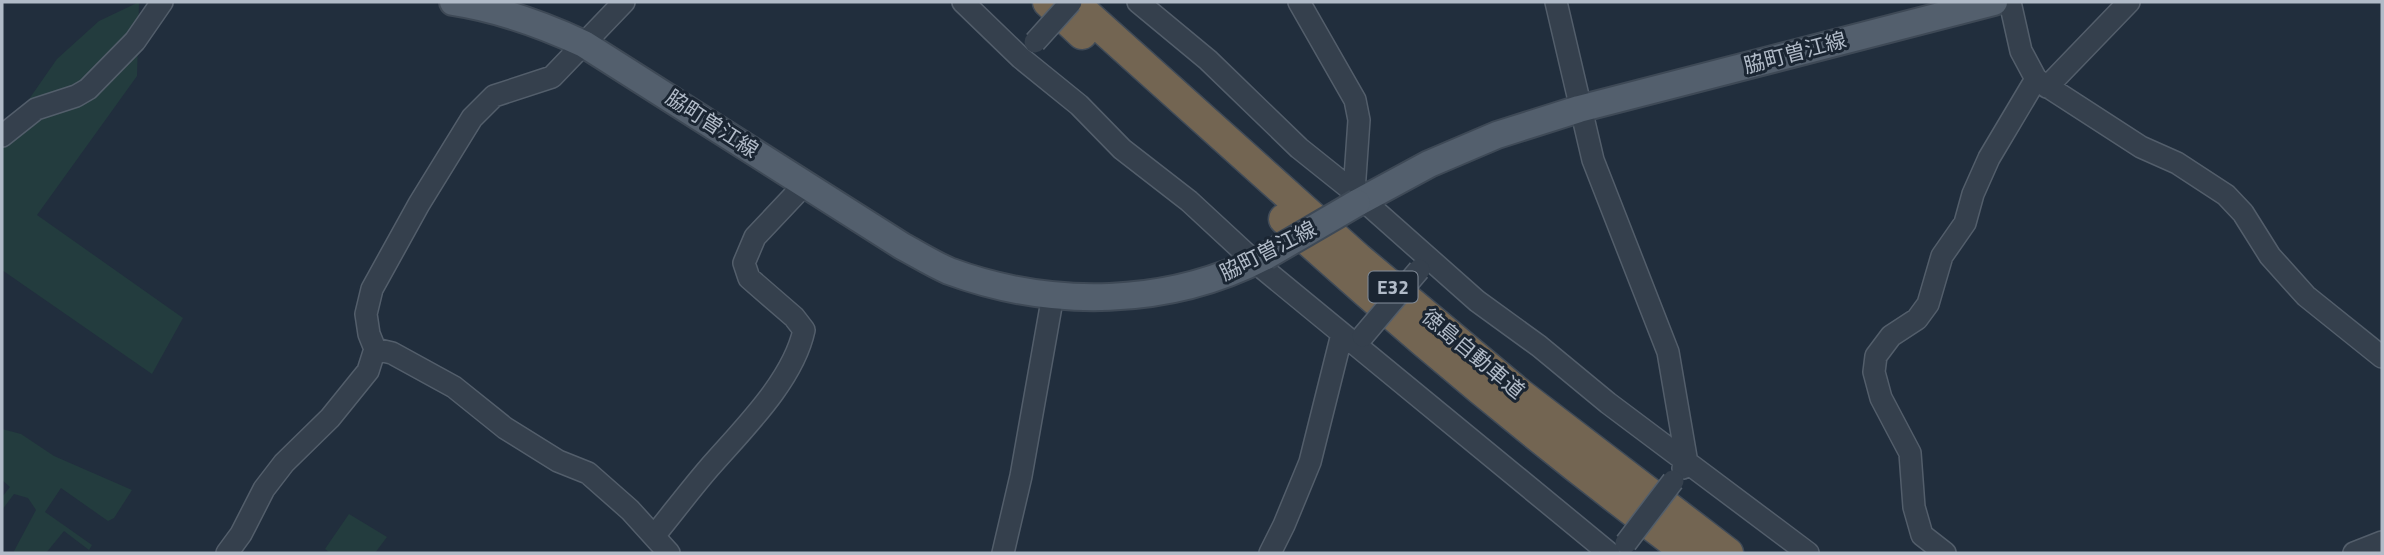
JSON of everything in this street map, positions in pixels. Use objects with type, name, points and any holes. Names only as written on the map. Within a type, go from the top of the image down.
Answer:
[{"type":"highway","name":"徳島自動車道","points":[[1048,2],[1344,273],[1506,410],[1688,553]]},
{"type":"highway","name":"徳島自動車道","points":[[1072,2],[1358,258],[1519,393],[1728,553]]},
{"type":"main road","name":"脇町曽江線","points":[[453,2],[501,11],[548,27],[584,44],[902,246],[948,270],[996,285],[1053,296],[1102,298],[1156,293],[1219,278],[1261,259],[1357,198],[1497,135],[1580,109],[1994,2]]},
{"type":"street","points":[[2,136],[36,109],[76,96],[88,89],[135,41],[162,2]]},
{"type":"street","points":[[227,553],[241,534],[264,489],[284,463],[330,418],[368,371],[375,349],[366,314],[372,289],[418,204],[472,118],[494,96],[552,77],[624,2]]},
{"type":"street","points":[[963,2],[1028,50],[1122,149],[1618,550],[1687,463],[1668,352],[1592,160],[1556,2]]},
{"type":"street","points":[[1028,50],[1072,2]]},
{"type":"street","points":[[1138,2],[1208,60],[1299,148],[1357,198],[1423,265],[1539,346],[1608,403],[1808,553]]},
{"type":"street","points":[[1299,2],[1355,100],[1359,120],[1357,198]]},
{"type":"street","points":[[2010,2],[2021,51],[2042,83],[2141,147],[2177,163],[2226,195],[2242,213],[2270,256],[2306,296],[2382,357]]},
{"type":"street","points":[[1945,553],[1923,535],[1914,507],[1910,453],[1881,398],[1874,372],[1876,356],[1891,336],[1917,319],[1928,304],[1942,256],[1965,223],[1973,194],[1989,158],[2042,83],[2129,2]]},
{"type":"street","points":[[654,536],[765,404],[800,348],[804,330],[749,278],[744,263],[755,237],[805,184]]},
{"type":"street","points":[[1270,553],[1310,462],[1354,339],[1423,265]]},
{"type":"street","points":[[1003,553],[1021,476],[1053,296]]},
{"type":"street","points":[[375,349],[392,353],[454,387],[506,428],[558,461],[588,473],[630,510],[670,553]]},
{"type":"street","points":[[2354,553],[2382,545]]},
{"type":"green space","points":[[139,2],[137,76],[37,215],[183,318],[152,374],[2,270],[2,138],[57,59],[99,21]]},
{"type":"green space","points":[[2,429],[21,434],[54,456],[132,490],[114,518],[108,521],[61,488],[45,512],[92,545],[89,550],[64,531],[46,553],[13,553],[36,510],[28,498],[14,494],[2,510],[2,497],[10,487],[2,480]]},
{"type":"green space","points":[[349,514],[387,537],[375,553],[330,553],[325,549]]}]
